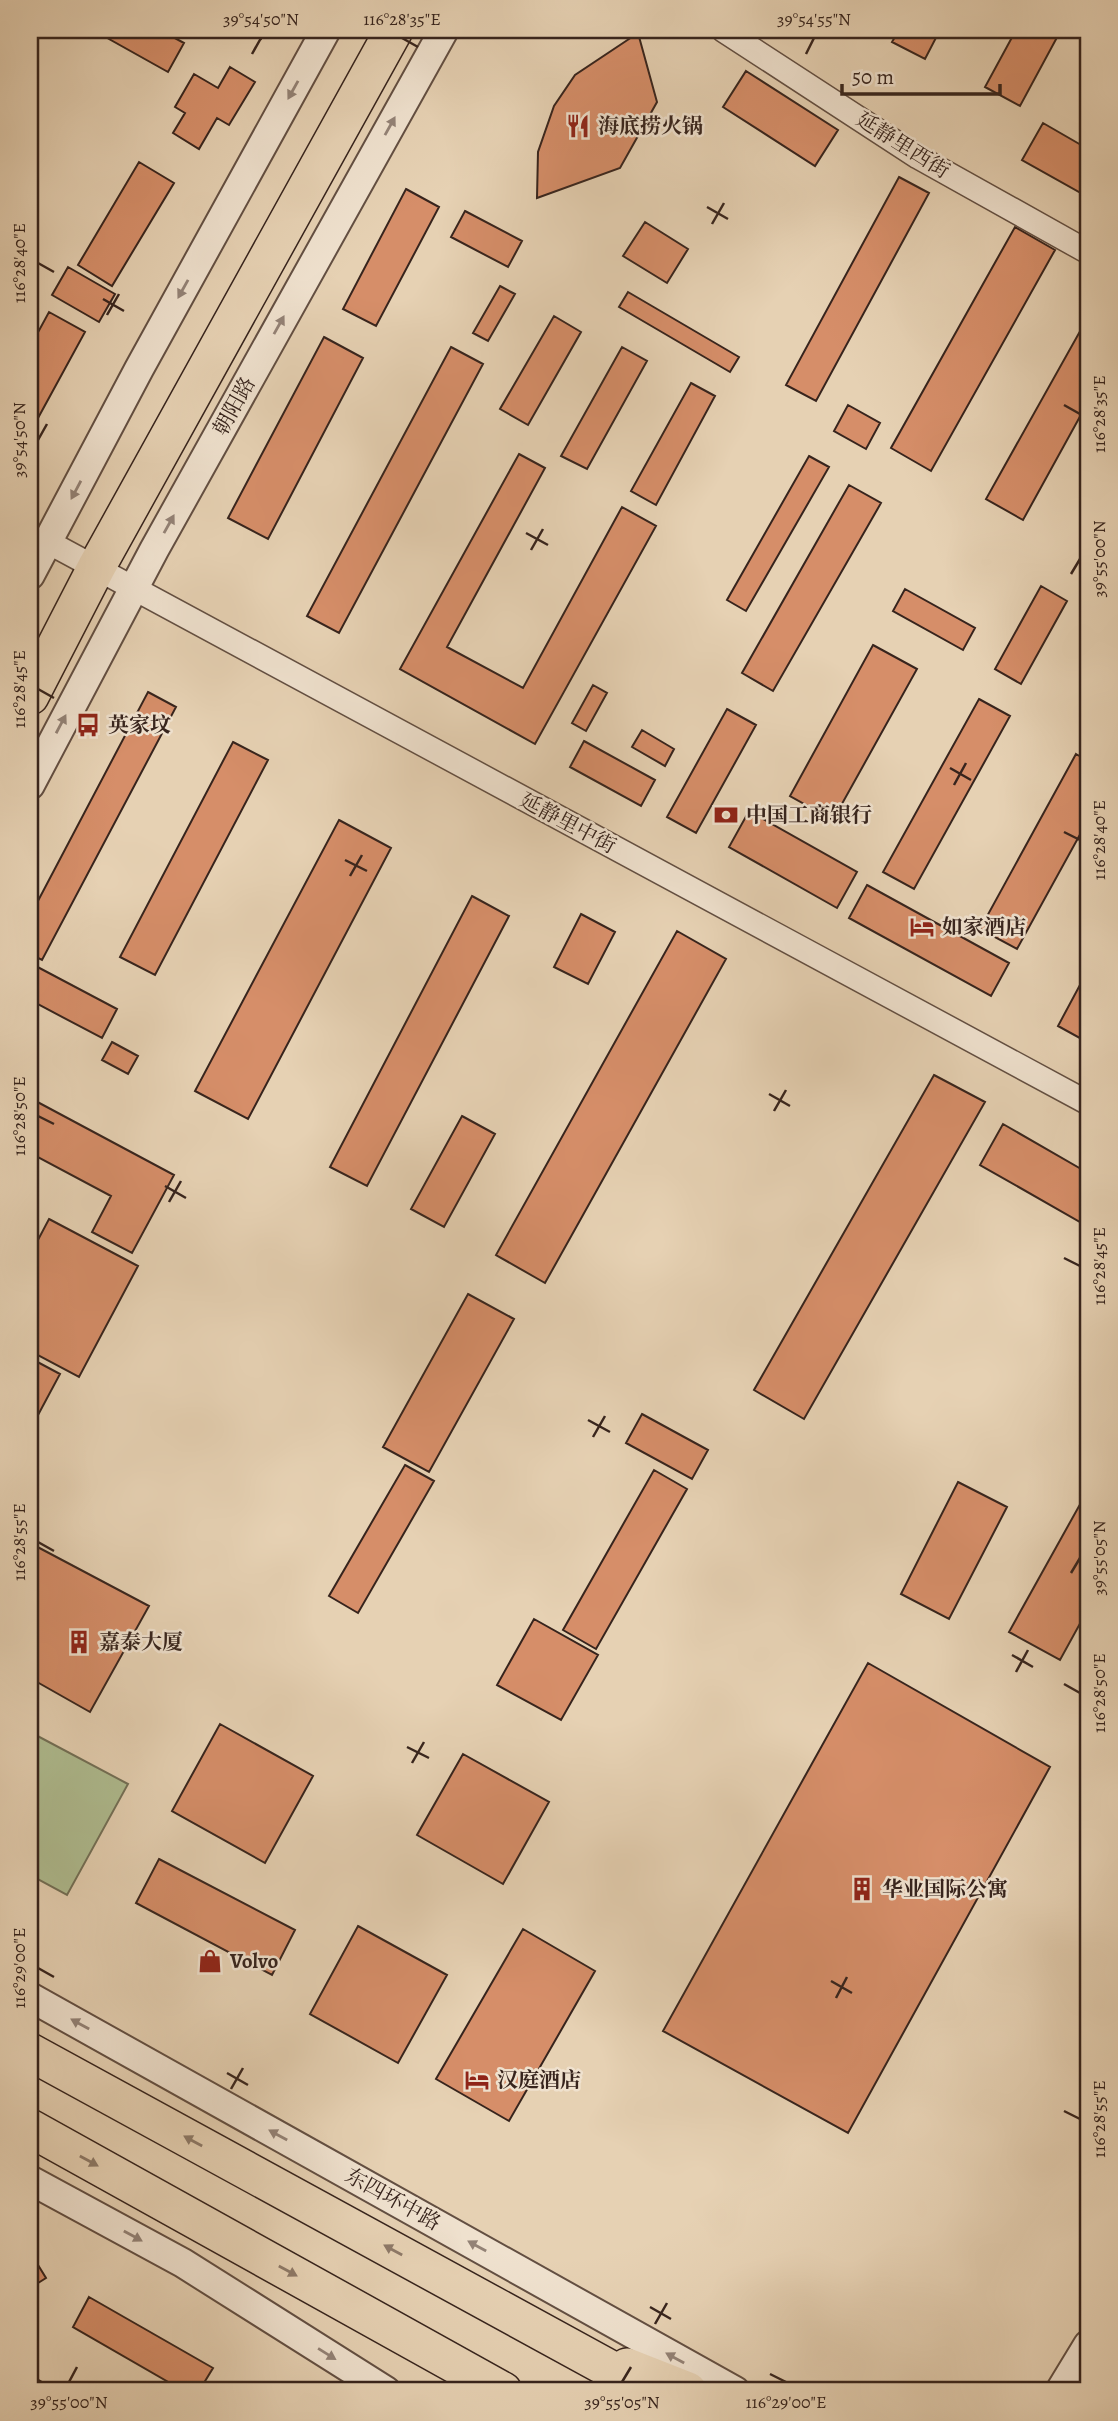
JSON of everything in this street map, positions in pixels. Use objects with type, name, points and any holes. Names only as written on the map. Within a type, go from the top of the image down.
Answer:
[{"type":"highway","name":"朝阳路","points":[[30,646],[74,556],[368,30]]},
{"type":"highway","name":"朝阳路","points":[[30,696],[74,556],[394,30]]},
{"type":"highway","name":"东四环中路","points":[[30,2052],[650,2391]]},
{"type":"highway","points":[[30,2128],[503,2391]]},
{"type":"highway","points":[[561,2341],[688,2391]]},
{"type":"street","name":"朝阳路","points":[[30,575],[74,556],[139,369],[326,30]]},
{"type":"street","name":"朝阳路","points":[[30,785],[133,589],[444,30]]},
{"type":"street","name":"延静里西街","points":[[723,30],[918,157],[1088,252]]},
{"type":"street","name":"延静里中街","points":[[74,556],[1088,1103]]},
{"type":"street","name":"东四环中路","points":[[37,2000],[734,2391]]},
{"type":"street","points":[[30,2181],[183,2263],[386,2391]]},
{"type":"street","points":[[1060,2391],[1088,2345]]},
{"type":"green space","points":[[30,1732],[128,1784],[67,1895],[30,1875]]},
{"type":"building","points":[[93,30],[160,30],[184,43],[168,72]]},
{"type":"building","points":[[244,30],[266,30],[261,39]]},
{"type":"building","points":[[899,30],[940,30],[925,59],[892,42]]},
{"type":"building","points":[[1016,30],[1061,30],[1020,106],[985,87]]},
{"type":"building","points":[[638,33],[657,102],[620,168],[537,198],[538,152],[554,106],[575,75]]},
{"type":"building","points":[[230,67],[255,82],[229,125],[217,118],[199,149],[173,133],[185,113],[175,107],[194,74],[218,88]]},
{"type":"building","points":[[746,71],[838,130],[815,166],[723,107]]},
{"type":"building","points":[[1043,123],[1088,149],[1088,197],[1022,160]]},
{"type":"building","points":[[139,162],[174,183],[112,286],[78,265]]},
{"type":"building","points":[[899,177],[929,193],[816,401],[786,385]]},
{"type":"building","points":[[406,189],[439,207],[376,326],[343,309]]},
{"type":"building","points":[[465,211],[522,241],[508,267],[451,237]]},
{"type":"building","points":[[645,222],[688,249],[667,283],[623,256]]},
{"type":"building","points":[[1015,227],[1055,250],[931,471],[891,448]]},
{"type":"building","points":[[68,267],[115,294],[99,322],[52,295]]},
{"type":"building","points":[[500,286],[515,294],[488,341],[473,333]]},
{"type":"building","points":[[628,292],[739,357],[730,372],[619,307]]},
{"type":"building","points":[[49,312],[85,332],[38,418],[30,413],[30,347]]},
{"type":"building","points":[[554,316],[581,332],[528,425],[500,409]]},
{"type":"building","points":[[1088,317],[1088,402],[1023,520],[986,499]]},
{"type":"building","points":[[324,337],[363,358],[268,539],[228,518]]},
{"type":"building","points":[[451,347],[483,364],[339,633],[307,616]]},
{"type":"building","points":[[622,347],[647,361],[587,469],[561,456]]},
{"type":"building","points":[[691,383],[715,396],[656,505],[631,491]]},
{"type":"building","points":[[848,405],[880,423],[866,449],[834,431]]},
{"type":"building","points":[[519,454],[545,468],[447,647],[523,688],[622,507],[656,526],[535,744],[400,669]]},
{"type":"building","points":[[809,456],[829,467],[746,611],[727,600]]},
{"type":"building","points":[[849,485],[881,503],[773,691],[742,673]]},
{"type":"building","points":[[1041,586],[1067,601],[1021,684],[995,669]]},
{"type":"building","points":[[905,589],[975,628],[963,650],[893,611]]},
{"type":"building","points":[[873,645],[917,669],[833,820],[790,796]]},
{"type":"building","points":[[593,685],[607,693],[586,731],[572,723]]},
{"type":"building","points":[[148,692],[176,707],[42,960],[30,954],[30,916]]},
{"type":"building","points":[[979,699],[1010,716],[914,889],[883,872]]},
{"type":"building","points":[[727,709],[756,725],[696,833],[667,817]]},
{"type":"building","points":[[642,730],[674,749],[665,766],[632,747]]},
{"type":"building","points":[[584,741],[655,780],[641,806],[570,767]]},
{"type":"building","points":[[233,742],[268,760],[155,975],[120,957]]},
{"type":"building","points":[[1076,754],[1088,761],[1088,820],[1017,949],[980,929]]},
{"type":"building","points":[[749,811],[857,872],[837,908],[729,847]]},
{"type":"building","points":[[339,820],[391,848],[248,1119],[195,1091]]},
{"type":"building","points":[[867,885],[1009,963],[991,996],[849,918]]},
{"type":"building","points":[[472,896],[509,916],[367,1186],[330,1167]]},
{"type":"building","points":[[581,914],[615,932],[588,984],[554,967]]},
{"type":"building","points":[[677,931],[726,959],[545,1283],[496,1255]]},
{"type":"building","points":[[30,963],[117,1009],[102,1038],[30,1000]]},
{"type":"building","points":[[1088,970],[1088,1041],[1087,1042],[1058,1026]]},
{"type":"building","points":[[112,1042],[138,1056],[128,1074],[102,1060]]},
{"type":"building","points":[[934,1075],[985,1102],[804,1419],[754,1390]]},
{"type":"building","points":[[30,1098],[174,1175],[132,1253],[92,1232],[111,1196],[30,1153]]},
{"type":"building","points":[[462,1116],[495,1134],[444,1227],[411,1209]]},
{"type":"building","points":[[1003,1124],[1088,1173],[1087,1226],[980,1165]]},
{"type":"building","points":[[49,1219],[138,1266],[79,1377],[30,1351],[30,1255]]},
{"type":"building","points":[[468,1294],[514,1319],[429,1472],[383,1447]]},
{"type":"building","points":[[30,1358],[60,1374],[30,1430]]},
{"type":"building","points":[[642,1414],[708,1450],[692,1479],[626,1443]]},
{"type":"building","points":[[405,1465],[434,1481],[358,1613],[329,1596]]},
{"type":"building","points":[[654,1470],[687,1489],[596,1649],[563,1630]]},
{"type":"building","points":[[958,1482],[1007,1507],[949,1619],[901,1594]]},
{"type":"building","points":[[1088,1490],[1088,1609],[1060,1660],[1009,1632]]},
{"type":"building","name":"嘉泰大厦","points":[[30,1543],[149,1606],[90,1712],[30,1678]]},
{"type":"building","points":[[534,1619],[598,1655],[561,1720],[497,1685]]},
{"type":"building","name":"华业国际公寓","points":[[868,1663],[1050,1767],[848,2133],[663,2031]]},
{"type":"building","points":[[220,1724],[313,1776],[265,1863],[172,1811]]},
{"type":"building","points":[[463,1754],[549,1802],[503,1884],[417,1835]]},
{"type":"building","points":[[159,1859],[295,1930],[272,1975],[136,1903]]},
{"type":"building","points":[[358,1926],[447,1975],[398,2063],[310,2014]]},
{"type":"building","points":[[523,1929],[595,1971],[509,2121],[436,2079]]},
{"type":"building","points":[[30,2252],[46,2278],[30,2288]]},
{"type":"building","points":[[89,2297],[213,2368],[199,2391],[184,2391],[73,2327]]},
{"type":"building","points":[[30,2375],[56,2390],[56,2391],[30,2391]]},
{"type":"place","name":"海底捞火锅","points":[[578,126]]},
{"type":"place","name":"英家坟","points":[[88,725]]},
{"type":"place","name":"中国工商银行","points":[[726,815]]},
{"type":"place","name":"如家酒店","points":[[922,927]]},
{"type":"place","name":"嘉泰大厦","points":[[79,1642]]},
{"type":"place","name":"华业国际公寓","points":[[862,1889]]},
{"type":"place","name":"Volvo","points":[[210,1961]]},
{"type":"place","name":"汉庭酒店","points":[[477,2080]]}]
